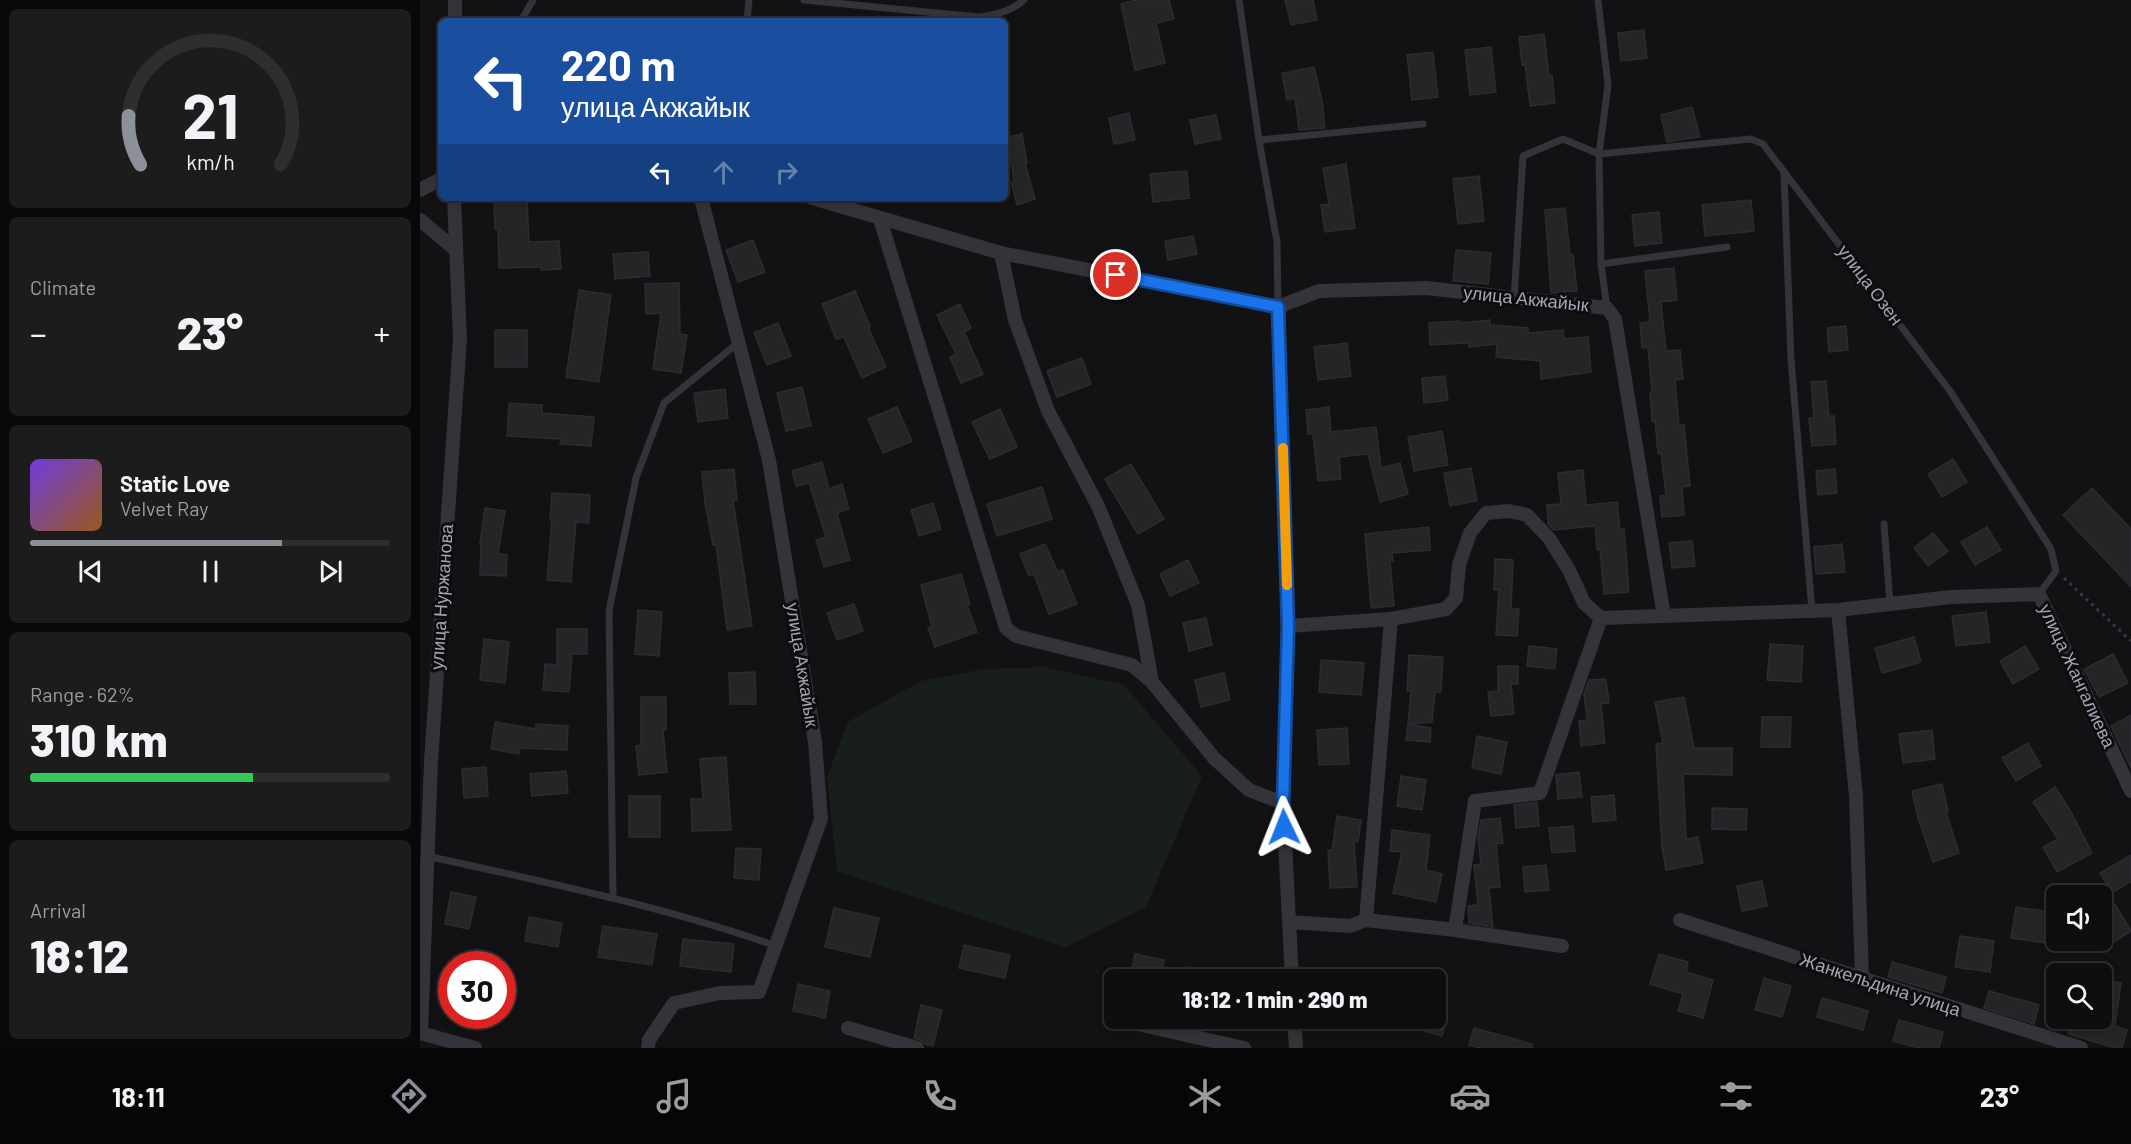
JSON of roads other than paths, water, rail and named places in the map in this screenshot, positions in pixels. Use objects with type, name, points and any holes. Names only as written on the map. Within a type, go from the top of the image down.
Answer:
[{"type":"street","points":[[455,0],[455,18]]},
{"type":"street","points":[[420,190],[438,181]]},
{"type":"street","name":"улица Нуржанова","points":[[420,1033],[431,761],[460,339],[454,201]]},
{"type":"street","name":"улица Акжайык","points":[[648,1048],[650,1040],[674,1003],[720,993],[759,992],[821,819],[815,742],[769,460],[702,201]]},
{"type":"street","points":[[822,201],[1001,253],[1278,307],[1288,626],[1283,803],[1291,969]]},
{"type":"street","points":[[880,219],[1006,628],[1016,636],[1132,665],[1152,682],[1214,758],[1249,790],[1283,803]]},
{"type":"street","points":[[420,220],[456,250]]},
{"type":"street","points":[[1001,253],[1016,320],[1048,411],[1098,506],[1138,605],[1152,682]]},
{"type":"street","name":"улица Акжайык","points":[[1278,307],[1318,291],[1426,288],[1607,308],[1616,319],[1664,616]]},
{"type":"street","points":[[1288,626],[1391,619],[1446,609],[1456,598],[1459,565],[1470,533],[1486,513],[1509,511],[1527,515],[1549,538],[1569,570],[1584,603],[1601,618],[1838,610],[1951,597],[2039,594]]},
{"type":"street","name":"улица Жангалиева","points":[[2039,594],[2131,791]]},
{"type":"street","points":[[1838,610],[1856,796],[1862,980]]},
{"type":"street","points":[[1455,930],[1475,801],[1540,793],[1601,618]]},
{"type":"street","points":[[1366,920],[1391,619]]},
{"type":"street","points":[[1289,922],[1350,926],[1366,920],[1562,946]]},
{"type":"street","name":"Жанкельдина улица","points":[[1680,920],[1862,980],[2081,1048]]},
{"type":"street","points":[[848,1028],[917,1048]]},
{"type":"street","points":[[1159,1029],[1244,1048]]},
{"type":"street","points":[[1295,1029],[1296,1048]]},
{"type":"street","points":[[420,1033],[475,1048]]},
{"type":"lane","points":[[523,18],[533,0]]},
{"type":"lane","points":[[747,18],[749,0]]},
{"type":"lane","points":[[804,0],[978,17],[1000,14],[1017,6],[1023,0]]},
{"type":"lane","points":[[1239,0],[1258,140],[1277,242],[1278,307]]},
{"type":"lane","points":[[1598,0],[1608,85],[1599,154],[1601,264],[1607,308]]},
{"type":"lane","points":[[1258,140],[1423,124]]},
{"type":"lane","points":[[1514,298],[1523,156],[1563,139],[1599,154]]},
{"type":"lane","name":"улица Озен","points":[[1599,154],[1750,139],[1763,144],[1950,391],[2051,549],[2056,571],[2039,594]]},
{"type":"lane","points":[[1784,174],[1791,359],[1812,610]]},
{"type":"lane","points":[[1601,264],[1727,247]]},
{"type":"lane","points":[[613,897],[609,611],[636,478],[664,403],[738,343]]},
{"type":"lane","points":[[1884,524],[1890,604]]},
{"type":"lane","points":[[427,856],[613,897],[721,927],[776,946]]}]
